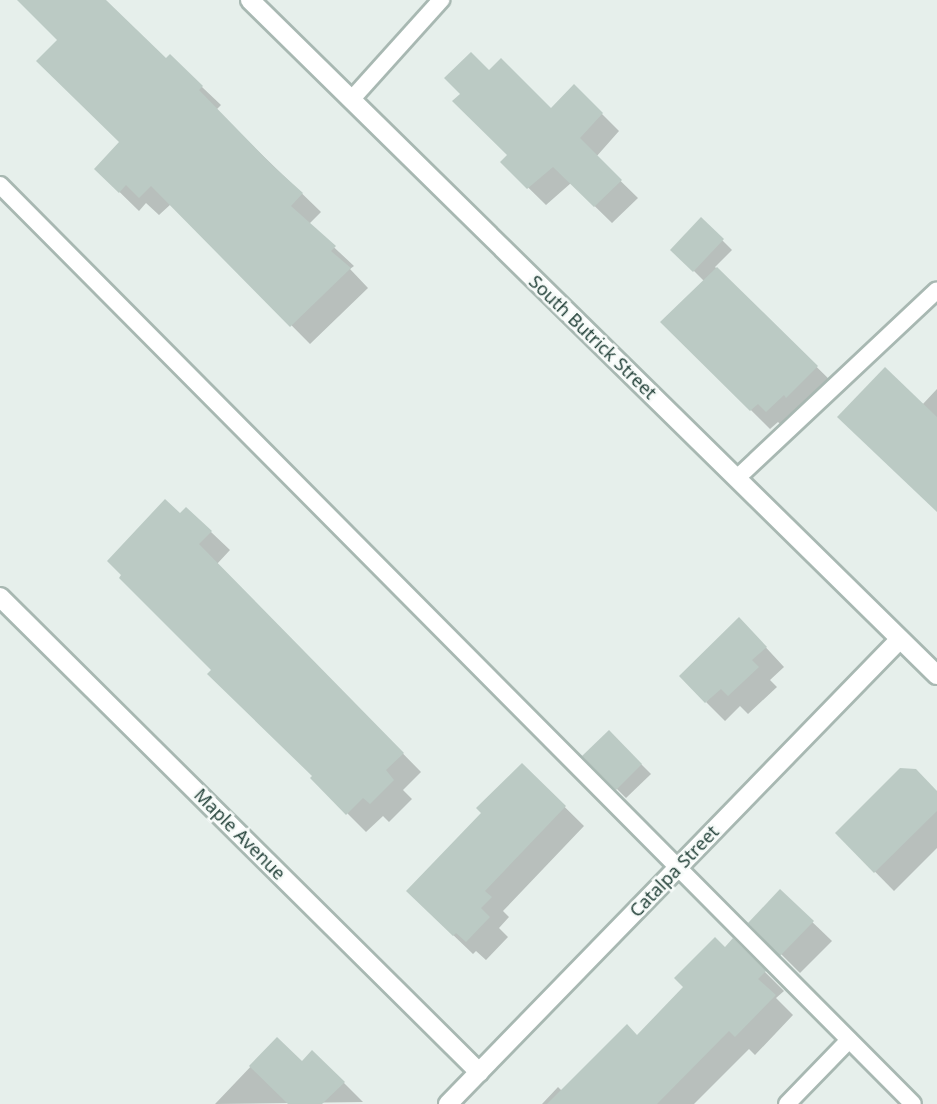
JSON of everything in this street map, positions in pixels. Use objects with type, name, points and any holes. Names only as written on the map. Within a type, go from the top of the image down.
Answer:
[{"type":"street","name":"South Butrick Street","points":[[249,0],[937,675]]},
{"type":"street","name":"Maple Avenue","points":[[0,597],[479,1072]]},
{"type":"street","name":"Catalpa Street","points":[[448,1104],[900,639]]},
{"type":"lane","points":[[351,100],[441,0]]},
{"type":"lane","points":[[0,185],[913,1104]]},
{"type":"lane","points":[[737,478],[937,290]]},
{"type":"lane","points":[[787,1104],[849,1040]]},
{"type":"building","points":[[17,0],[106,0],[166,58],[170,54],[203,86],[199,90],[273,166],[303,193],[291,206],[336,246],[331,251],[351,268],[290,327],[151,186],[139,198],[126,185],[119,193],[94,169],[119,142],[36,61],[57,40]]},
{"type":"building","points":[[471,52],[489,70],[501,58],[551,108],[574,84],[603,113],[580,138],[622,180],[594,207],[553,167],[527,189],[500,162],[507,155],[452,101],[460,94],[444,78]]},
{"type":"building","points":[[701,217],[724,239],[693,272],[670,250]]},
{"type":"building","points":[[717,267],[818,366],[786,398],[784,395],[766,412],[758,404],[750,411],[660,322]]},
{"type":"building","points":[[885,367],[937,417],[937,512],[837,417]]},
{"type":"building","points":[[165,499],[180,513],[186,507],[212,531],[199,544],[404,753],[386,770],[394,780],[370,804],[363,798],[346,815],[310,778],[312,776],[207,674],[211,670],[119,578],[121,575],[107,561]]},
{"type":"building","points":[[739,617],[767,647],[752,660],[759,667],[728,696],[721,689],[705,703],[679,676]]},
{"type":"building","points":[[609,730],[642,764],[616,790],[582,756]]},
{"type":"building","points":[[522,763],[566,806],[485,891],[492,897],[481,908],[490,917],[466,942],[456,933],[453,936],[406,891],[481,813],[476,808]]},
{"type":"building","points":[[900,768],[916,769],[937,791],[937,811],[874,873],[835,833]]},
{"type":"building","points":[[780,889],[814,921],[780,956],[748,923]]},
{"type":"building","points":[[715,937],[725,947],[733,938],[766,971],[758,979],[776,995],[735,1037],[729,1031],[657,1104],[547,1104],[627,1024],[637,1035],[683,987],[674,978]]},
{"type":"building","points":[[277,1037],[302,1061],[312,1050],[345,1082],[322,1104],[288,1104],[249,1066]]}]
